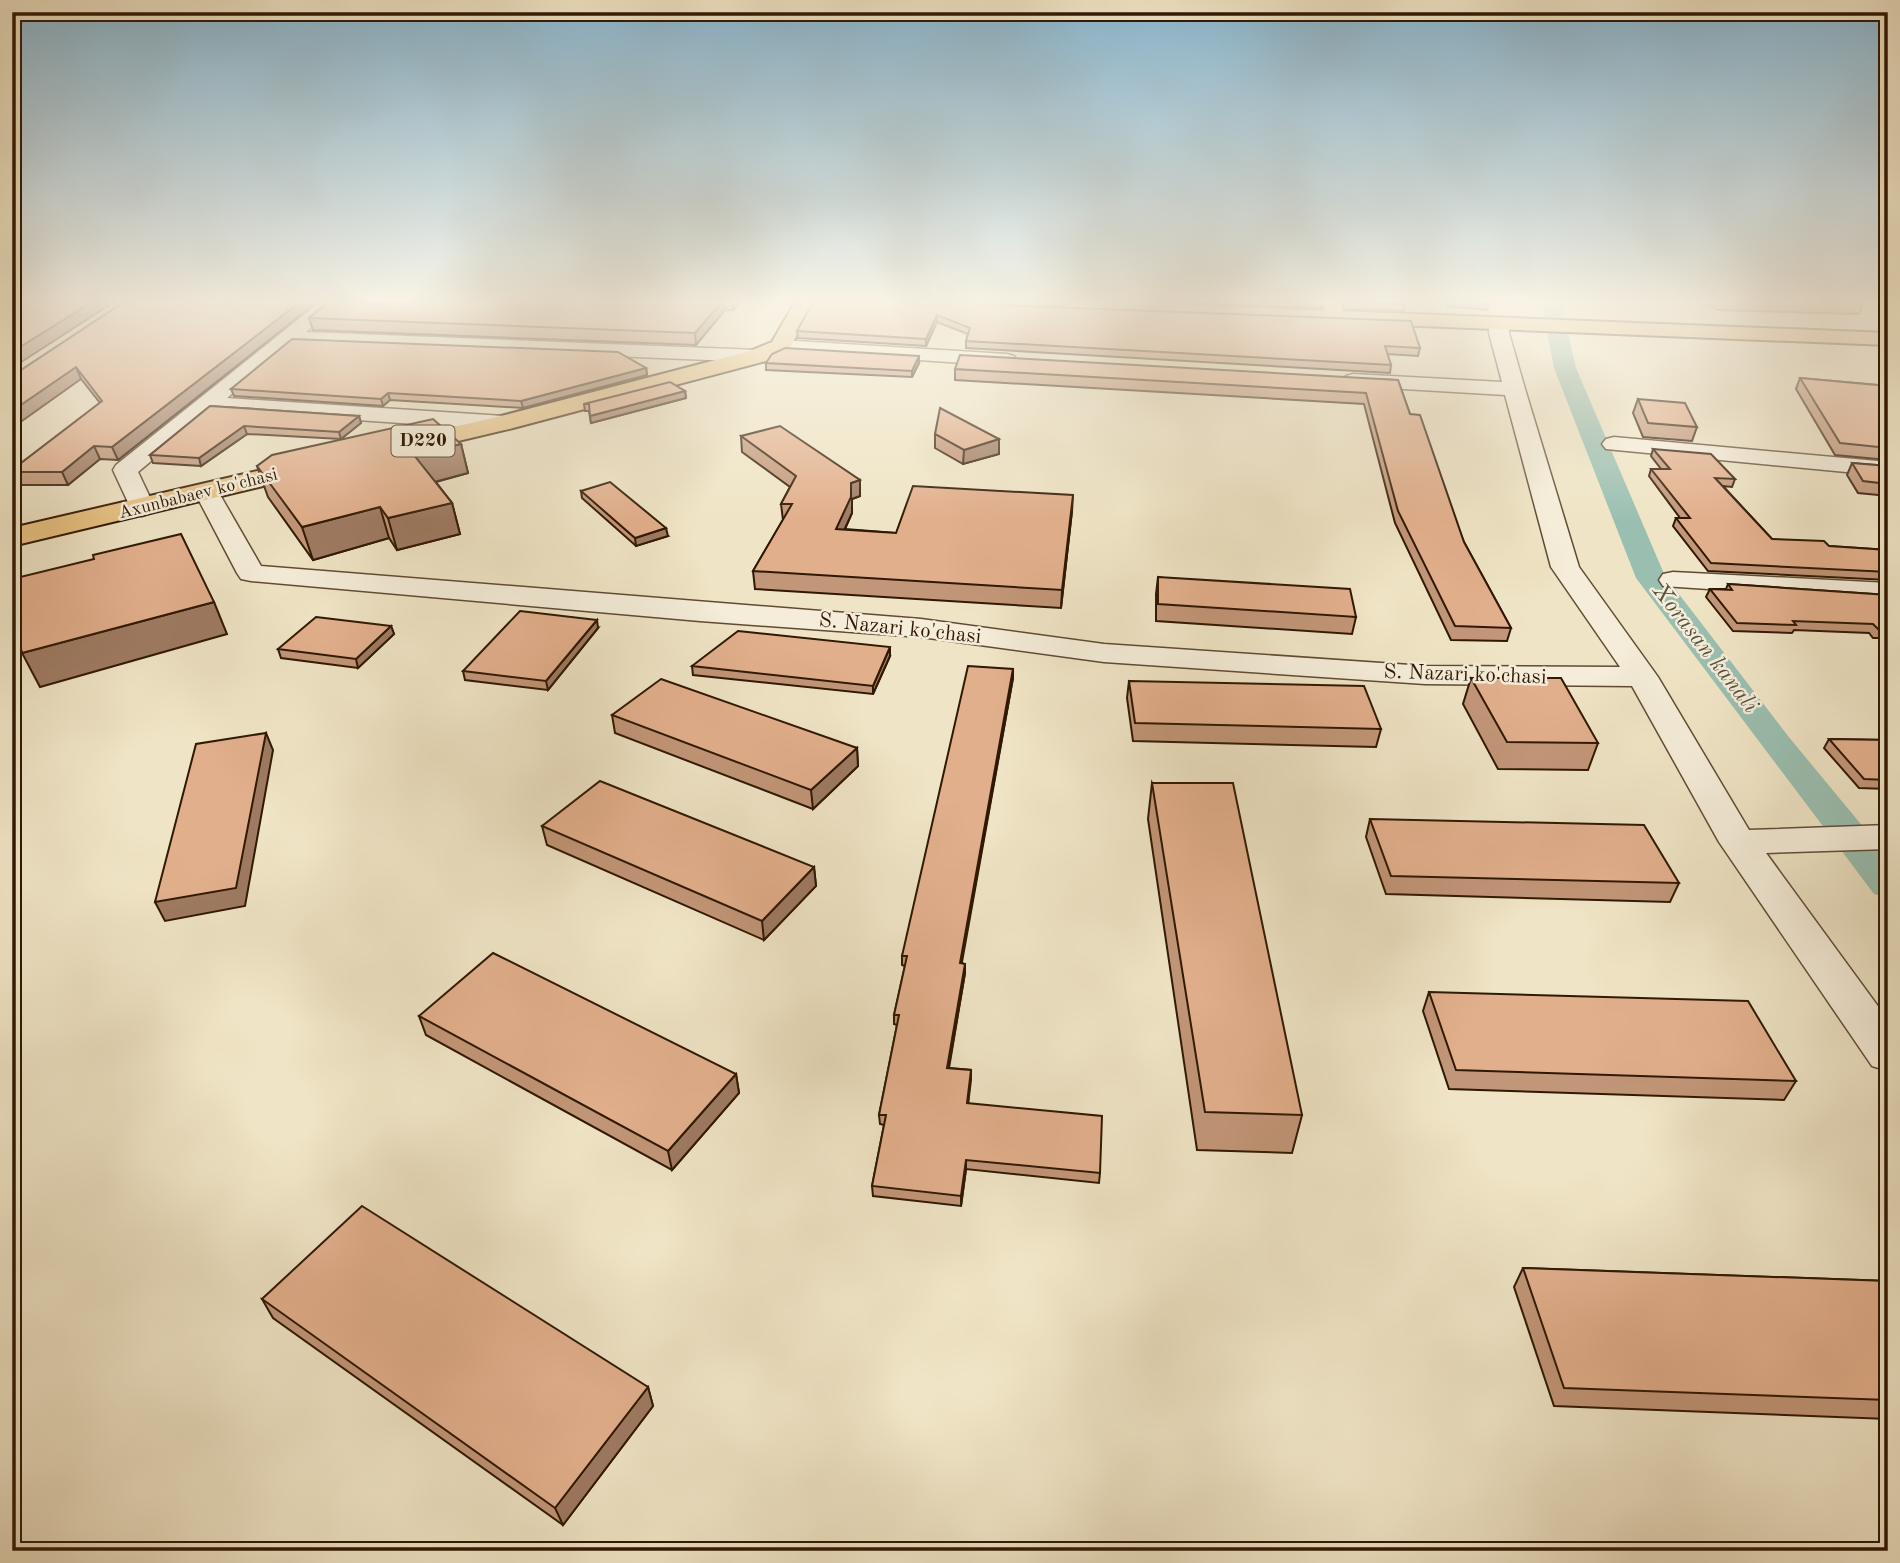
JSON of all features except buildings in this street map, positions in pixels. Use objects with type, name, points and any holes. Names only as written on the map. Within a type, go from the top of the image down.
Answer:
[{"type":"main road","name":"D220","points":[[382,451],[679,375]]},
{"type":"main road","name":"Axunbabaev ko'chasi","points":[[12,537],[341,460]]},
{"type":"street","points":[[142,508],[125,470],[242,375]]},
{"type":"street","points":[[1511,375],[1565,567],[1642,677],[1738,842],[1888,1054]]},
{"type":"street","points":[[1334,379],[1514,389]]},
{"type":"street","points":[[208,402],[503,422]]},
{"type":"street","points":[[1614,444],[1888,469]]},
{"type":"street","name":"S. Nazari ko'chasi","points":[[206,491],[251,573],[700,612],[921,628],[1104,653],[1424,675],[1642,677]]},
{"type":"street","points":[[1673,580],[1888,592]]},
{"type":"street","points":[[1738,842],[1888,837]]},
{"type":"waterway","name":"Xorasan kanali","points":[[1568,375],[1651,578],[1776,743],[1888,884]]}]
